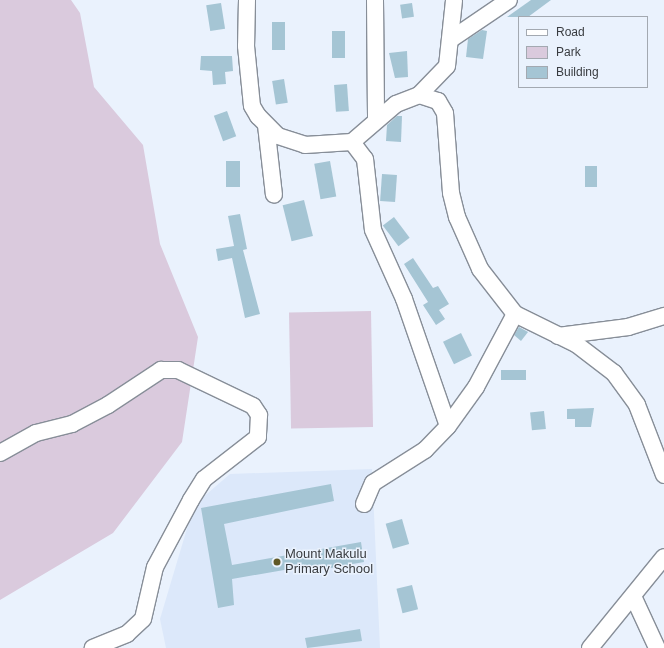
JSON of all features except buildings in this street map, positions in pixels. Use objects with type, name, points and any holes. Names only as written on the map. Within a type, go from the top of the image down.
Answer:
[{"type":"street","points":[[246,0],[246,46],[252,106],[266,125],[292,142],[323,145],[352,142],[379,112],[419,95],[436,80],[447,66],[454,0]]},
{"type":"street","points":[[375,0],[379,112]]},
{"type":"street","points":[[450,40],[509,0]]},
{"type":"street","points":[[436,80],[438,101],[445,114],[451,193],[465,241],[480,269],[515,314],[596,358],[630,392],[664,476]]},
{"type":"street","points":[[419,95],[438,101]]},
{"type":"street","points":[[266,125],[274,195]]},
{"type":"street","points":[[352,142],[365,159],[374,230],[404,299],[448,426]]},
{"type":"street","points":[[364,504],[373,483],[425,450],[448,426],[476,387],[515,314]]},
{"type":"street","points":[[558,336],[609,331],[664,316]]},
{"type":"street","points":[[0,453],[36,433],[72,424],[108,405],[161,370],[178,370],[253,406],[259,415],[258,438],[204,479],[191,500],[155,567],[143,619],[127,634],[93,648]]},
{"type":"street","points":[[590,648],[664,557]]},
{"type":"street","points":[[633,596],[657,648]]},
{"type":"shaded area","name":"Mount Makulu Primary School","points":[[372,469],[380,648],[166,648],[160,619],[194,505],[230,474]]},
{"type":"green space","points":[[0,0],[71,0],[80,13],[94,87],[143,145],[160,244],[198,337],[182,442],[113,533],[0,600]]},
{"type":"green space","points":[[371,311],[373,427],[291,428],[289,312]]},
{"type":"place","name":"Mount Makulu Primary School","points":[[277,562]]}]
